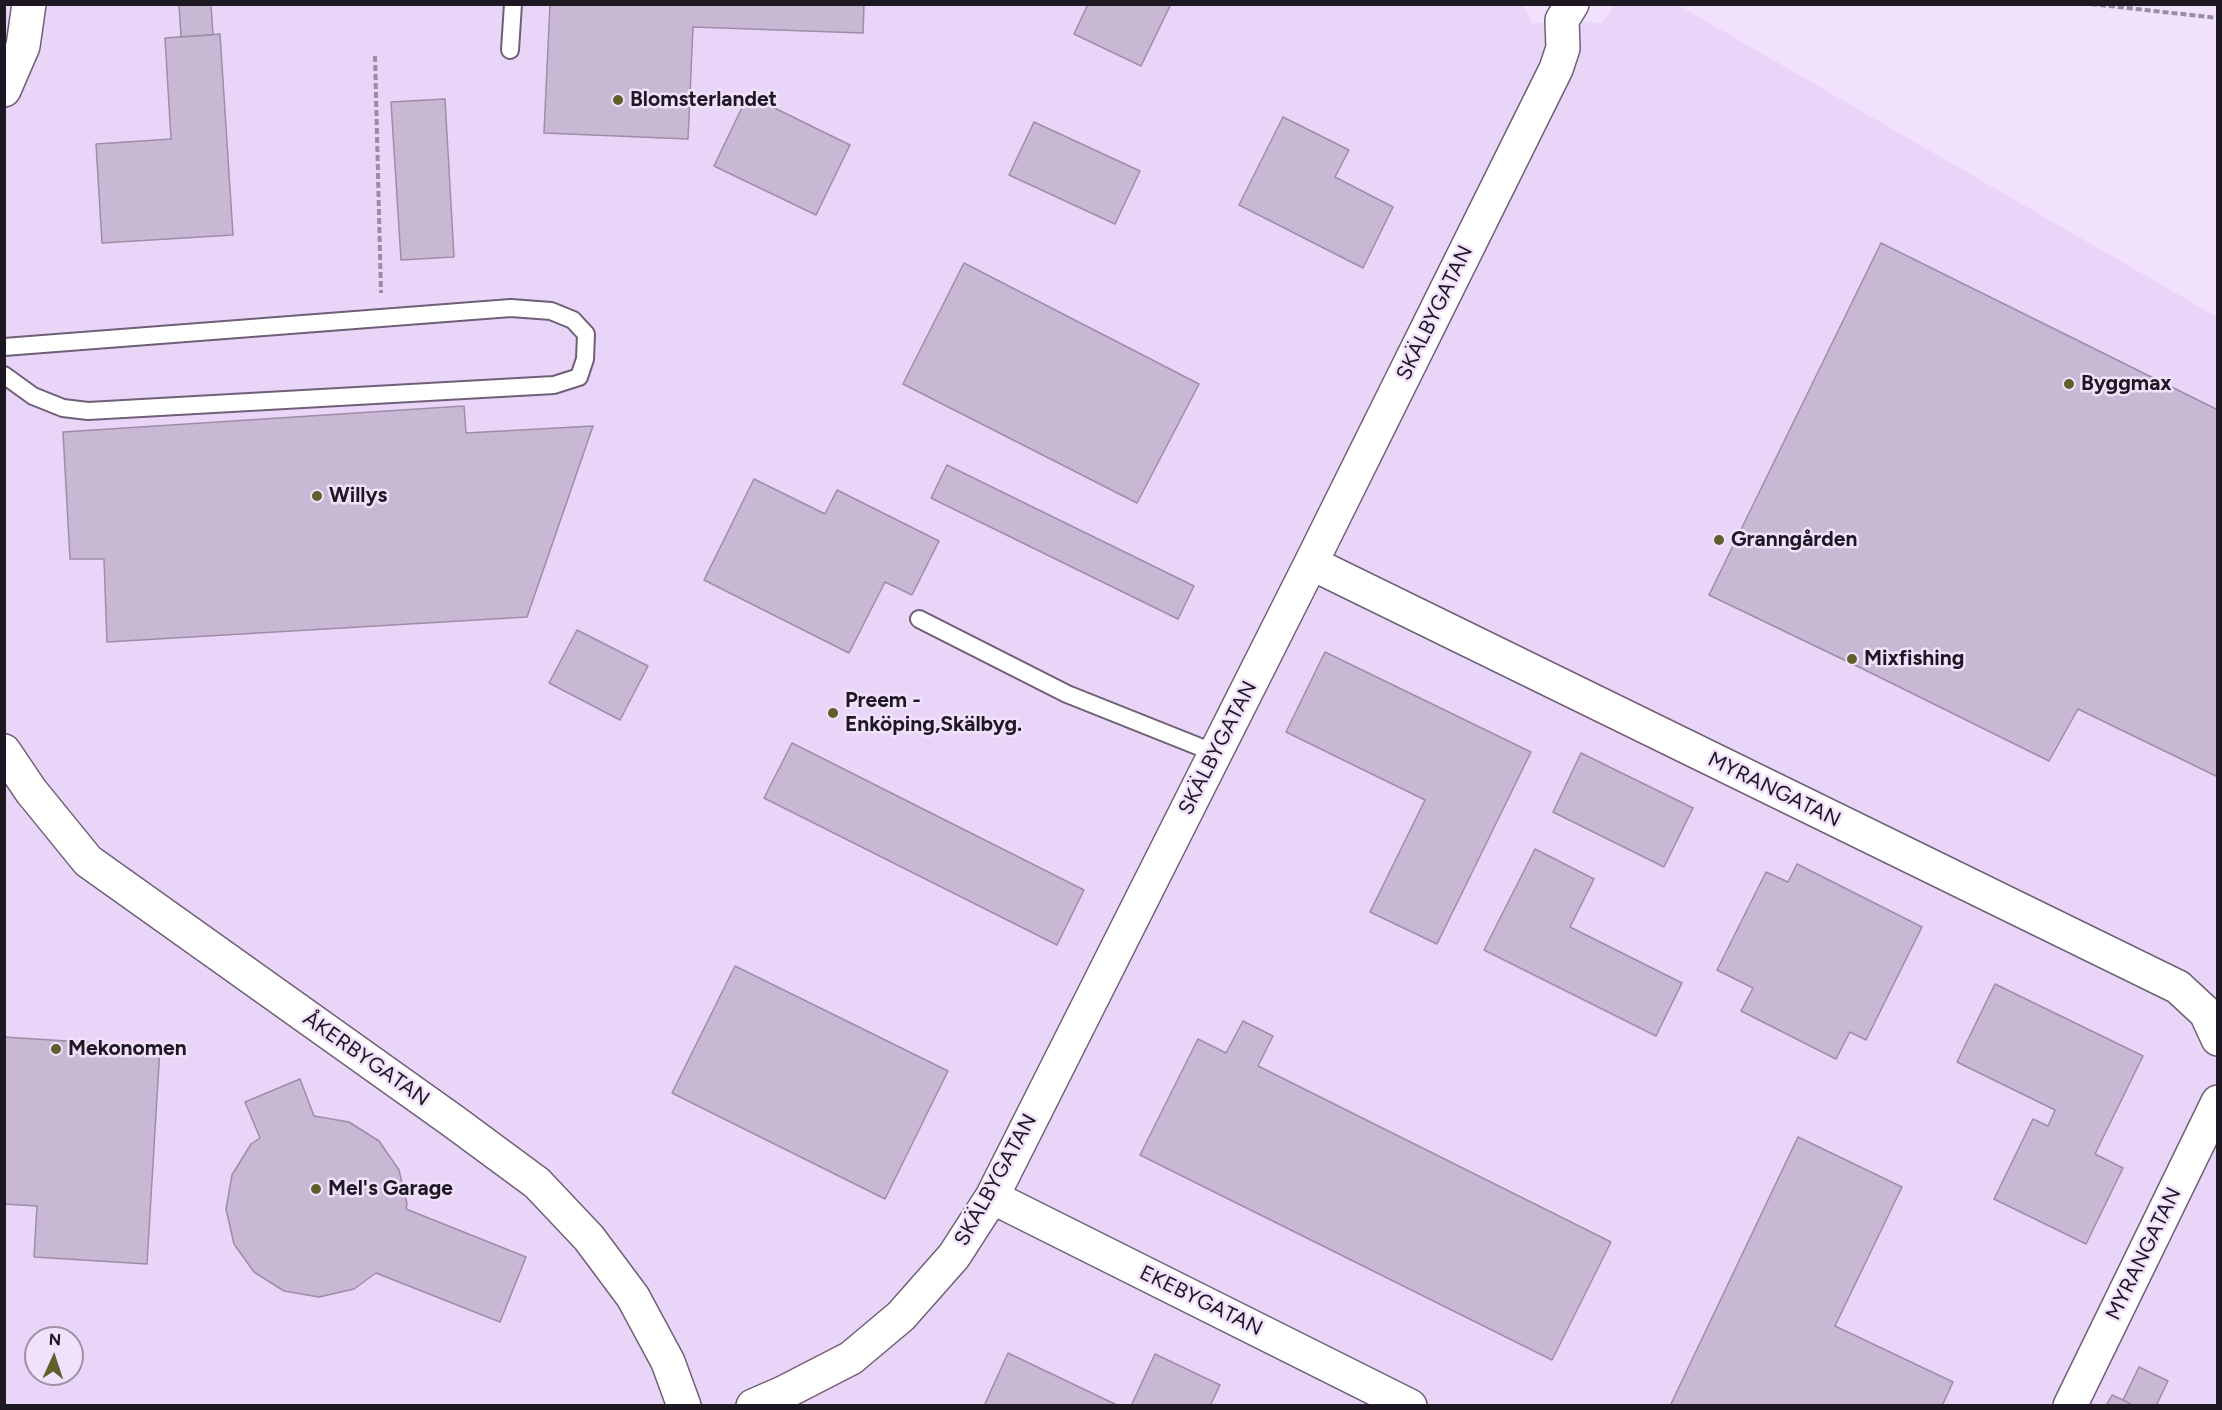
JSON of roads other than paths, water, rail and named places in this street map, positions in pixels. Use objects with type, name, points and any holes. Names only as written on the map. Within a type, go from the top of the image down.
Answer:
[{"type":"street","points":[[4,90],[23,46],[29,4]]},
{"type":"street","name":"SKÄLBYGATAN","points":[[753,1406],[783,1394],[851,1358],[900,1316],[954,1256],[992,1197],[1556,69],[1563,48],[1563,10]]},
{"type":"street","name":"MYRANGATAN","points":[[1311,563],[2178,987],[2206,1013],[2217,1039]]},
{"type":"street","name":"ÅKERBYGATAN","points":[[4,751],[31,792],[88,861],[453,1121],[537,1184],[589,1238],[633,1297],[668,1362],[684,1406]]},
{"type":"street","name":"MYRANGATAN","points":[[2070,1406],[2217,1102]]},
{"type":"street","name":"EKEBYGATAN","points":[[992,1197],[1410,1406]]},
{"type":"lane","points":[[510,50],[513,4]]},
{"type":"lane","points":[[4,347],[511,308],[551,311],[573,320],[586,334],[585,359],[579,377],[554,385],[88,411],[63,408],[33,396],[4,375]]},
{"type":"lane","points":[[918,619],[1067,694],[1215,753]]},
{"type":"place","name":"Blomsterlandet","points":[[618,100]]},
{"type":"place","name":"Byggmax","points":[[2069,384]]},
{"type":"place","name":"Willys","points":[[317,496]]},
{"type":"place","name":"Granngården","points":[[1719,540]]},
{"type":"place","name":"Mixfishing","points":[[1852,659]]},
{"type":"place","name":"Preem - Enköping,Skälbyg.","points":[[833,713]]},
{"type":"place","name":"Mekonomen","points":[[56,1049]]},
{"type":"place","name":"Mel's Garage","points":[[316,1189]]}]
